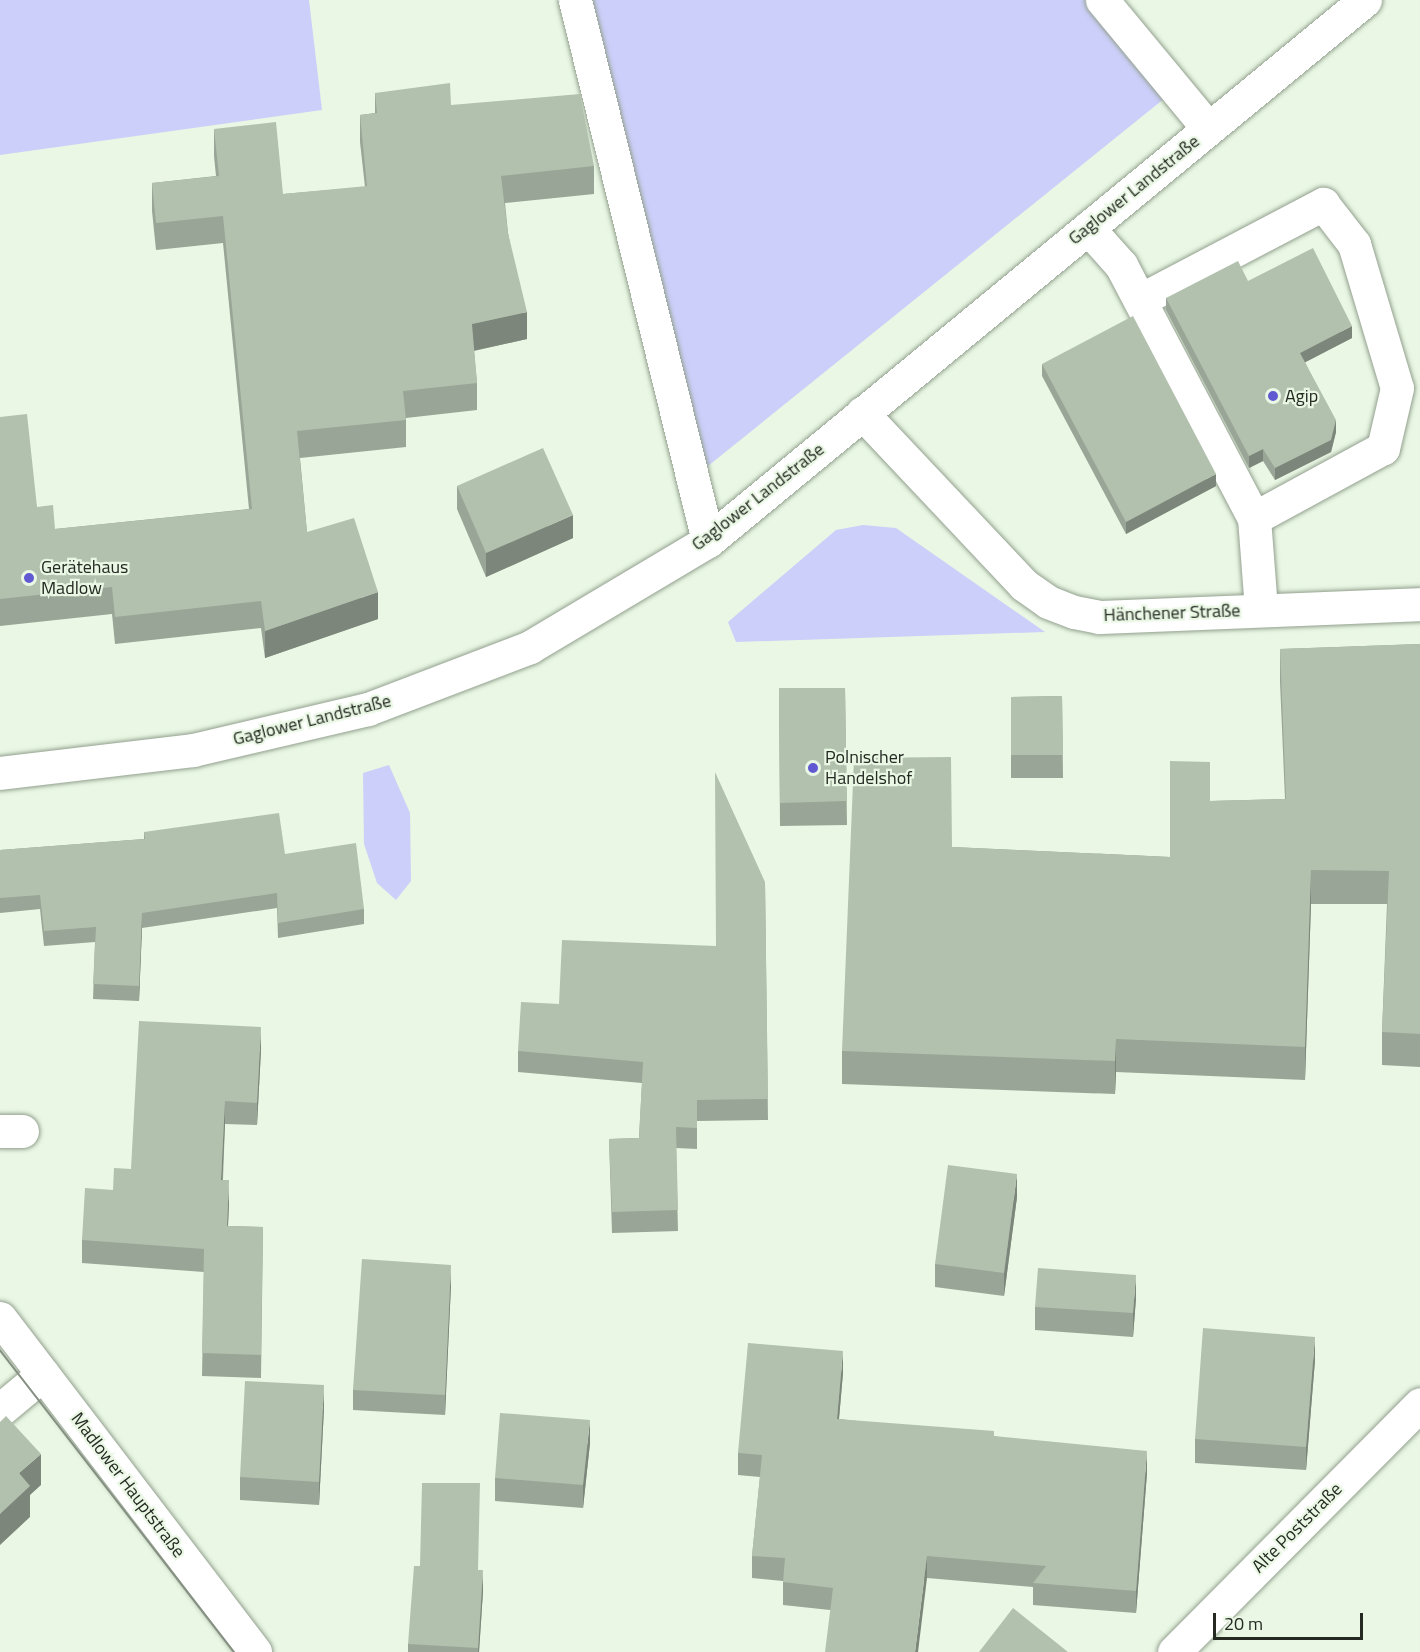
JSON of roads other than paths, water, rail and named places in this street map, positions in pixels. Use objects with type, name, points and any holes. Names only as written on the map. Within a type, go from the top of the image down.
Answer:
[{"type":"main road","points":[[575,0],[708,541]]},
{"type":"main road","points":[[1102,0],[1209,128]]},
{"type":"main road","name":"Gaglower Landstraße","points":[[0,773],[193,750],[368,709],[530,647],[708,541],[1365,0]]},
{"type":"main road","points":[[1140,300],[1323,204],[1354,244],[1397,388],[1383,448],[1254,518]]},
{"type":"main road","points":[[1088,228],[1121,264],[1254,518],[1261,610]]},
{"type":"main road","name":"Hänchener Straße","points":[[862,413],[1024,585],[1048,602],[1074,612],[1099,617],[1420,604]]},
{"type":"main road","name":"Madlower Hauptstraße","points":[[0,1318],[255,1652]]},
{"type":"main road","points":[[0,1410],[43,1374]]},
{"type":"main road","name":"Alte Poststraße","points":[[1174,1652],[1420,1404]]},
{"type":"tram line","points":[[0,1350],[234,1652]]},
{"type":"place","name":"Agip","points":[[1273,396]]},
{"type":"place","name":"Gerätehaus Madlow","points":[[29,578]]},
{"type":"place","name":"Polnischer Handelshof","points":[[813,768]]}]
